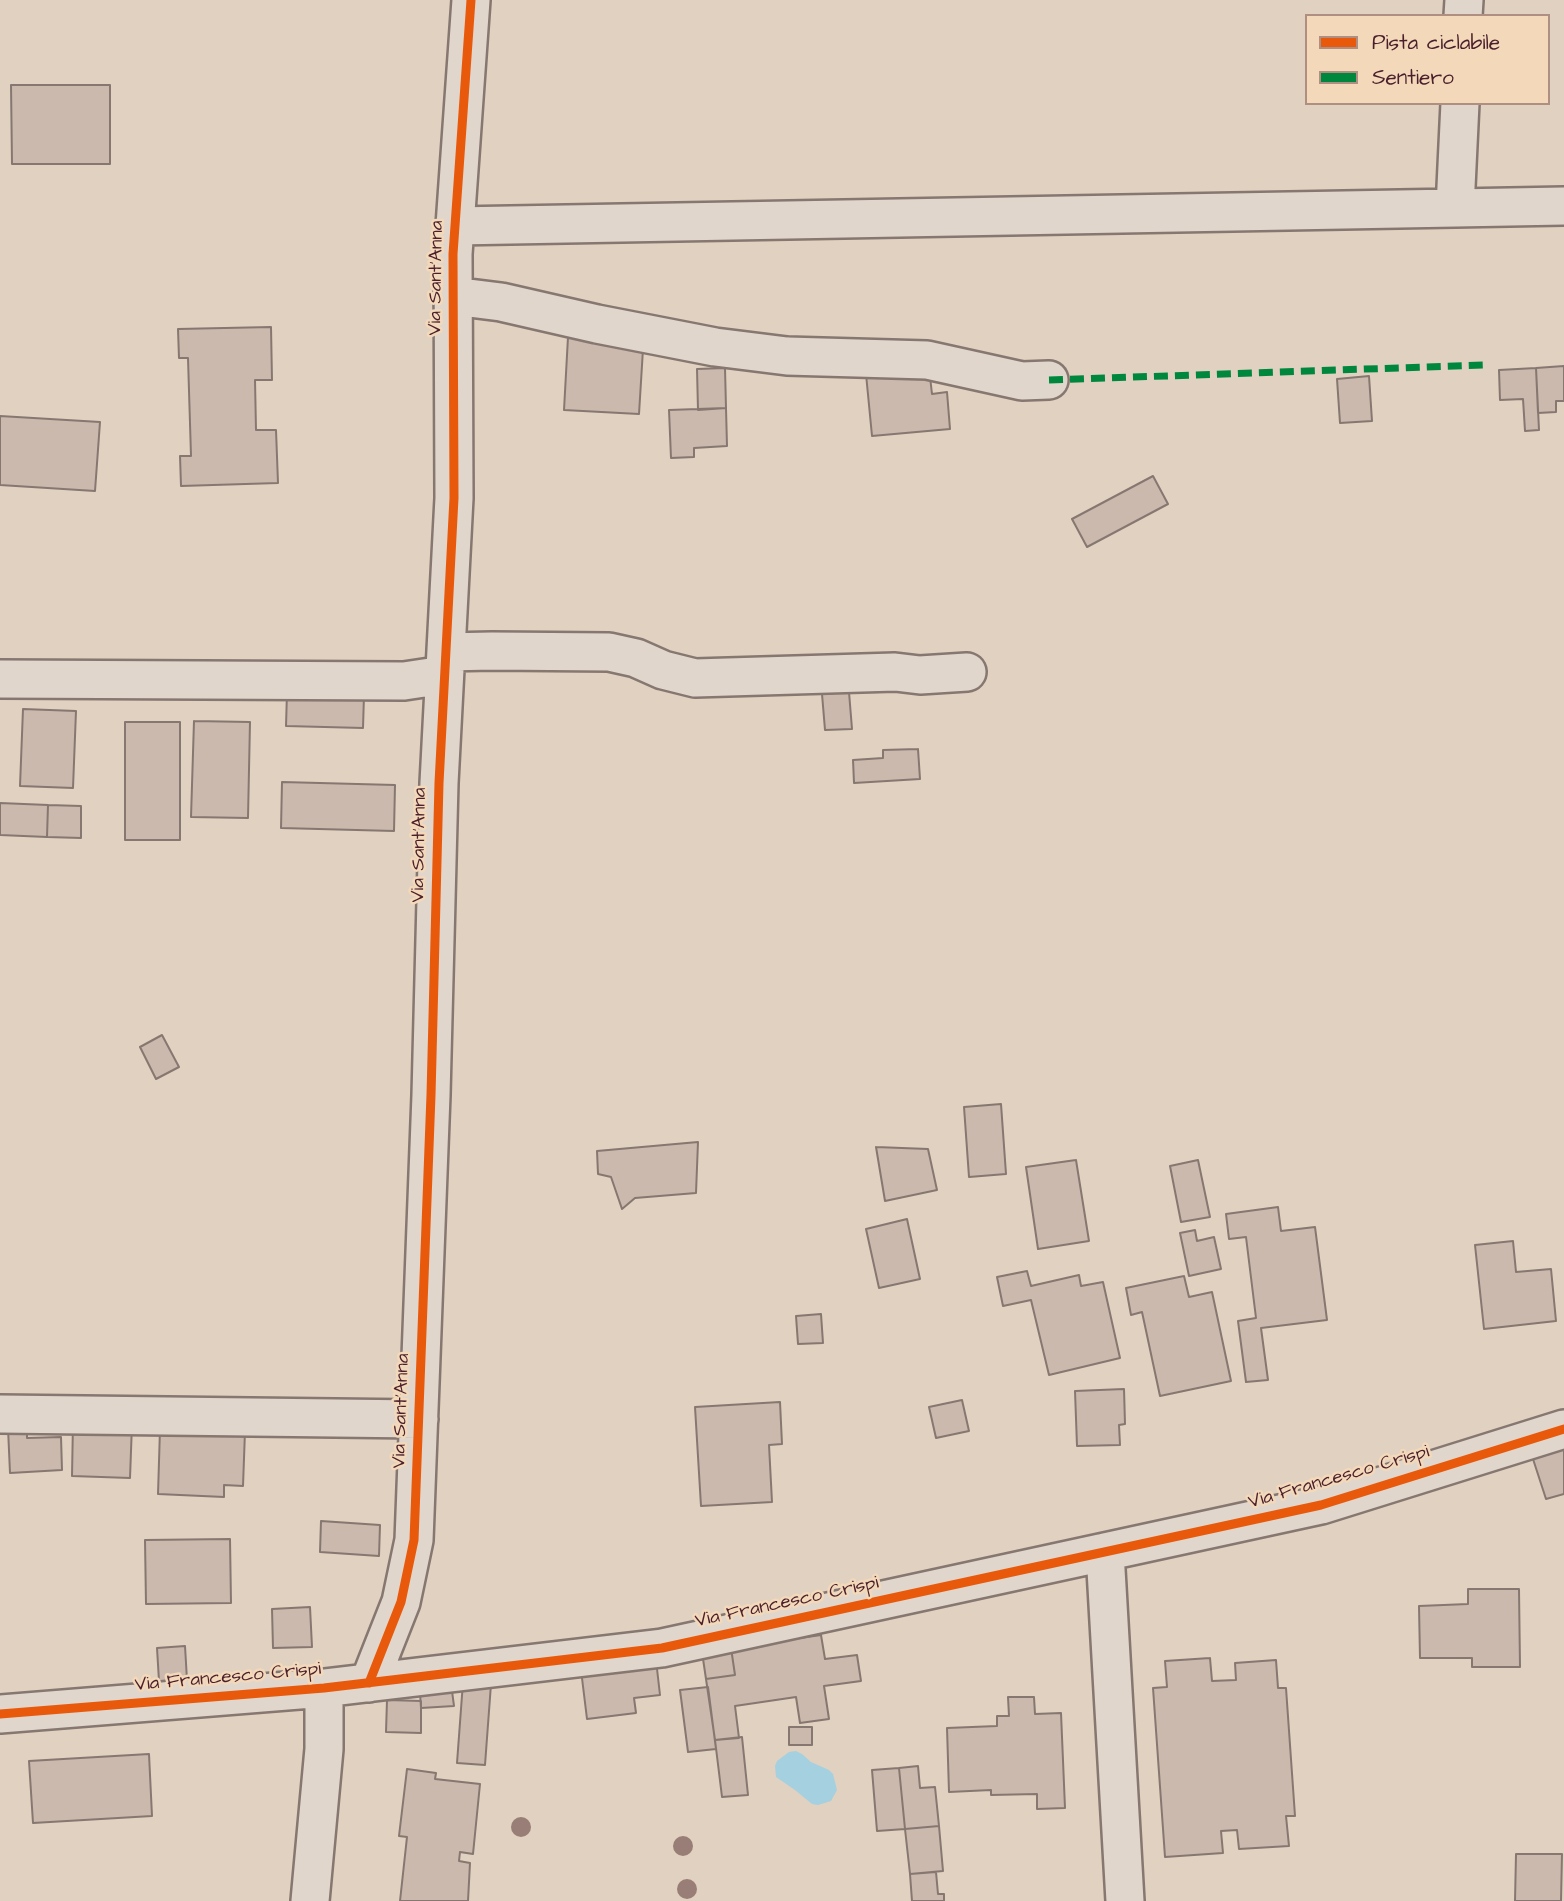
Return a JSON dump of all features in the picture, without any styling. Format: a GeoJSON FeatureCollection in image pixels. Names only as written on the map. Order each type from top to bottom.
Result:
{"type":"FeatureCollection","features":[{"type":"Feature","properties":{"kind":"street","name":"Via Sant'Anna"},"geometry":{"type":"LineString","coordinates":[[369,1683],[401,1602],[414,1540],[431,1096],[439,783],[454,498],[455,226],[471,0]]}},
{"type":"Feature","properties":{"kind":"street"},"geometry":{"type":"LineString","coordinates":[[1455,208],[1460,105]]}},
{"type":"Feature","properties":{"kind":"street"},"geometry":{"type":"LineString","coordinates":[[455,226],[1564,206]]}},
{"type":"Feature","properties":{"kind":"street"},"geometry":{"type":"LineString","coordinates":[[453,296],[501,302],[715,347],[787,356],[927,360],[1021,381],[1049,380]]}},
{"type":"Feature","properties":{"kind":"street"},"geometry":{"type":"LineString","coordinates":[[0,679],[404,681],[445,664],[492,651],[609,652],[695,678],[967,672]]}},
{"type":"Feature","properties":{"kind":"street"},"geometry":{"type":"LineString","coordinates":[[0,1414],[419,1419]]}},
{"type":"Feature","properties":{"kind":"street","name":"Via Francesco Crispi"},"geometry":{"type":"LineString","coordinates":[[0,1714],[324,1688],[662,1648],[1321,1505],[1564,1429]]}},
{"type":"Feature","properties":{"kind":"street"},"geometry":{"type":"LineString","coordinates":[[1104,1552],[1125,1901]]}},
{"type":"Feature","properties":{"kind":"street"},"geometry":{"type":"LineString","coordinates":[[310,1901],[324,1749],[324,1688]]}},
{"type":"Feature","properties":{"kind":"water"},"geometry":{"type":"Polygon","coordinates":[[[796,1751],[833,1774],[837,1790],[831,1801],[812,1804],[776,1777],[777,1761],[789,1752],[796,1751]]]}},
{"type":"Feature","properties":{"kind":"building"},"geometry":{"type":"Polygon","coordinates":[[[11,85],[110,85],[110,164],[12,164],[11,85]]]}},
{"type":"Feature","properties":{"kind":"building"},"geometry":{"type":"Polygon","coordinates":[[[271,327],[272,380],[255,380],[256,430],[276,430],[278,483],[181,486],[180,456],[191,456],[188,358],[179,358],[178,329],[271,327]]]}},
{"type":"Feature","properties":{"kind":"building"},"geometry":{"type":"Polygon","coordinates":[[[568,337],[625,340],[643,349],[639,414],[564,410],[568,337]]]}},
{"type":"Feature","properties":{"kind":"building"},"geometry":{"type":"Polygon","coordinates":[[[1564,366],[1564,401],[1556,401],[1556,412],[1538,413],[1536,368],[1564,366]]]}},
{"type":"Feature","properties":{"kind":"building"},"geometry":{"type":"Polygon","coordinates":[[[725,368],[726,408],[698,410],[697,369],[725,368]]]}},
{"type":"Feature","properties":{"kind":"building"},"geometry":{"type":"Polygon","coordinates":[[[929,368],[932,394],[947,392],[950,429],[872,436],[866,374],[929,368]]]}},
{"type":"Feature","properties":{"kind":"building"},"geometry":{"type":"Polygon","coordinates":[[[1536,368],[1539,430],[1525,431],[1523,399],[1500,400],[1499,370],[1536,368]]]}},
{"type":"Feature","properties":{"kind":"building"},"geometry":{"type":"Polygon","coordinates":[[[1369,376],[1372,421],[1340,423],[1337,379],[1369,376]]]}},
{"type":"Feature","properties":{"kind":"building"},"geometry":{"type":"Polygon","coordinates":[[[726,408],[727,446],[694,448],[694,457],[671,458],[669,410],[726,408]]]}},
{"type":"Feature","properties":{"kind":"building"},"geometry":{"type":"Polygon","coordinates":[[[0,416],[100,422],[95,491],[0,485],[0,416]]]}},
{"type":"Feature","properties":{"kind":"building"},"geometry":{"type":"Polygon","coordinates":[[[1153,476],[1168,504],[1087,547],[1072,519],[1153,476]]]}},
{"type":"Feature","properties":{"kind":"building"},"geometry":{"type":"Polygon","coordinates":[[[287,692],[364,695],[363,728],[286,726],[287,692]]]}},
{"type":"Feature","properties":{"kind":"building"},"geometry":{"type":"Polygon","coordinates":[[[849,692],[852,729],[825,730],[822,694],[849,692]]]}},
{"type":"Feature","properties":{"kind":"building"},"geometry":{"type":"Polygon","coordinates":[[[23,709],[76,711],[73,788],[20,786],[23,709]]]}},
{"type":"Feature","properties":{"kind":"building"},"geometry":{"type":"Polygon","coordinates":[[[194,721],[250,722],[248,818],[191,817],[194,721]]]}},
{"type":"Feature","properties":{"kind":"building"},"geometry":{"type":"Polygon","coordinates":[[[125,722],[180,722],[180,840],[125,840],[125,722]]]}},
{"type":"Feature","properties":{"kind":"building"},"geometry":{"type":"Polygon","coordinates":[[[918,749],[920,779],[854,783],[853,760],[883,758],[883,750],[918,749]]]}},
{"type":"Feature","properties":{"kind":"building"},"geometry":{"type":"Polygon","coordinates":[[[282,782],[395,785],[394,831],[281,828],[282,782]]]}},
{"type":"Feature","properties":{"kind":"building"},"geometry":{"type":"Polygon","coordinates":[[[0,803],[48,805],[47,837],[0,835],[0,803]]]}},
{"type":"Feature","properties":{"kind":"building"},"geometry":{"type":"Polygon","coordinates":[[[48,805],[81,806],[81,838],[47,837],[48,805]]]}},
{"type":"Feature","properties":{"kind":"building"},"geometry":{"type":"Polygon","coordinates":[[[162,1035],[179,1067],[156,1079],[140,1047],[162,1035]]]}},
{"type":"Feature","properties":{"kind":"building"},"geometry":{"type":"Polygon","coordinates":[[[1001,1104],[1006,1174],[969,1177],[964,1107],[1001,1104]]]}},
{"type":"Feature","properties":{"kind":"building"},"geometry":{"type":"Polygon","coordinates":[[[698,1142],[696,1193],[635,1198],[622,1209],[611,1177],[598,1174],[597,1151],[698,1142]]]}},
{"type":"Feature","properties":{"kind":"building"},"geometry":{"type":"Polygon","coordinates":[[[876,1147],[928,1149],[937,1190],[885,1201],[876,1147]]]}},
{"type":"Feature","properties":{"kind":"building"},"geometry":{"type":"Polygon","coordinates":[[[1076,1160],[1089,1241],[1038,1249],[1026,1167],[1076,1160]]]}},
{"type":"Feature","properties":{"kind":"building"},"geometry":{"type":"Polygon","coordinates":[[[1198,1160],[1210,1217],[1181,1222],[1170,1166],[1198,1160]]]}},
{"type":"Feature","properties":{"kind":"building"},"geometry":{"type":"Polygon","coordinates":[[[1278,1207],[1281,1231],[1315,1227],[1327,1320],[1261,1328],[1268,1380],[1246,1382],[1238,1321],[1256,1318],[1246,1237],[1229,1239],[1226,1214],[1278,1207]]]}},
{"type":"Feature","properties":{"kind":"building"},"geometry":{"type":"Polygon","coordinates":[[[907,1219],[920,1279],[879,1288],[866,1229],[907,1219]]]}},
{"type":"Feature","properties":{"kind":"building"},"geometry":{"type":"Polygon","coordinates":[[[1195,1230],[1197,1241],[1214,1237],[1221,1269],[1189,1276],[1180,1233],[1195,1230]]]}},
{"type":"Feature","properties":{"kind":"building"},"geometry":{"type":"Polygon","coordinates":[[[1513,1241],[1516,1272],[1551,1269],[1556,1321],[1484,1329],[1475,1245],[1513,1241]]]}},
{"type":"Feature","properties":{"kind":"building"},"geometry":{"type":"Polygon","coordinates":[[[1027,1271],[1031,1286],[1079,1275],[1081,1286],[1103,1282],[1120,1358],[1049,1375],[1031,1300],[1003,1306],[997,1277],[1027,1271]]]}},
{"type":"Feature","properties":{"kind":"building"},"geometry":{"type":"Polygon","coordinates":[[[1184,1276],[1189,1297],[1212,1292],[1231,1381],[1160,1396],[1142,1312],[1131,1315],[1126,1288],[1184,1276]]]}},
{"type":"Feature","properties":{"kind":"building"},"geometry":{"type":"Polygon","coordinates":[[[821,1314],[823,1343],[798,1344],[796,1316],[821,1314]]]}},
{"type":"Feature","properties":{"kind":"building"},"geometry":{"type":"Polygon","coordinates":[[[1124,1389],[1125,1424],[1119,1425],[1120,1445],[1077,1446],[1075,1391],[1124,1389]]]}},
{"type":"Feature","properties":{"kind":"building"},"geometry":{"type":"Polygon","coordinates":[[[962,1400],[969,1431],[936,1438],[929,1407],[962,1400]]]}},
{"type":"Feature","properties":{"kind":"building"},"geometry":{"type":"Polygon","coordinates":[[[780,1402],[782,1444],[769,1445],[772,1502],[701,1506],[695,1407],[780,1402]]]}},
{"type":"Feature","properties":{"kind":"building"},"geometry":{"type":"Polygon","coordinates":[[[73,1422],[132,1424],[130,1478],[72,1476],[73,1422]]]}},
{"type":"Feature","properties":{"kind":"building"},"geometry":{"type":"Polygon","coordinates":[[[27,1426],[27,1438],[61,1437],[62,1470],[10,1473],[8,1428],[27,1426]]]}},
{"type":"Feature","properties":{"kind":"building"},"geometry":{"type":"Polygon","coordinates":[[[160,1429],[245,1431],[243,1486],[224,1485],[224,1497],[158,1494],[160,1429]]]}},
{"type":"Feature","properties":{"kind":"building"},"geometry":{"type":"Polygon","coordinates":[[[1564,1449],[1564,1494],[1546,1499],[1533,1459],[1564,1449]]]}},
{"type":"Feature","properties":{"kind":"building"},"geometry":{"type":"Polygon","coordinates":[[[321,1521],[380,1525],[379,1556],[320,1552],[321,1521]]]}},
{"type":"Feature","properties":{"kind":"building"},"geometry":{"type":"Polygon","coordinates":[[[230,1539],[231,1603],[146,1604],[145,1540],[230,1539]]]}},
{"type":"Feature","properties":{"kind":"building"},"geometry":{"type":"Polygon","coordinates":[[[1468,1589],[1519,1589],[1520,1667],[1472,1667],[1472,1658],[1420,1658],[1419,1606],[1468,1604],[1468,1589]]]}},
{"type":"Feature","properties":{"kind":"building"},"geometry":{"type":"Polygon","coordinates":[[[310,1607],[312,1647],[273,1648],[272,1609],[310,1607]]]}},
{"type":"Feature","properties":{"kind":"building"},"geometry":{"type":"Polygon","coordinates":[[[821,1635],[825,1659],[857,1655],[861,1681],[824,1686],[829,1719],[800,1723],[796,1697],[735,1706],[739,1738],[715,1740],[706,1679],[735,1675],[731,1648],[821,1635]]]}},
{"type":"Feature","properties":{"kind":"building"},"geometry":{"type":"Polygon","coordinates":[[[185,1646],[187,1680],[159,1681],[157,1648],[185,1646]]]}},
{"type":"Feature","properties":{"kind":"building"},"geometry":{"type":"Polygon","coordinates":[[[731,1648],[735,1675],[706,1679],[702,1652],[731,1648]]]}},
{"type":"Feature","properties":{"kind":"building"},"geometry":{"type":"Polygon","coordinates":[[[1210,1658],[1212,1681],[1236,1680],[1235,1663],[1276,1660],[1278,1688],[1286,1688],[1295,1816],[1286,1816],[1289,1846],[1239,1849],[1237,1830],[1221,1831],[1223,1853],[1165,1857],[1153,1688],[1167,1687],[1165,1661],[1210,1658]]]}},
{"type":"Feature","properties":{"kind":"building"},"geometry":{"type":"Polygon","coordinates":[[[656,1660],[660,1695],[634,1698],[636,1713],[587,1719],[581,1670],[656,1660]]]}},
{"type":"Feature","properties":{"kind":"building"},"geometry":{"type":"Polygon","coordinates":[[[463,1682],[491,1684],[485,1765],[457,1763],[463,1682]]]}},
{"type":"Feature","properties":{"kind":"building"},"geometry":{"type":"Polygon","coordinates":[[[708,1687],[716,1749],[688,1752],[680,1690],[708,1687]]]}},
{"type":"Feature","properties":{"kind":"building"},"geometry":{"type":"Polygon","coordinates":[[[452,1691],[454,1706],[421,1708],[420,1693],[452,1691]]]}},
{"type":"Feature","properties":{"kind":"building"},"geometry":{"type":"Polygon","coordinates":[[[1008,1697],[1034,1697],[1035,1714],[1061,1713],[1065,1808],[1037,1809],[1037,1794],[991,1795],[991,1790],[949,1792],[947,1728],[997,1726],[997,1716],[1009,1716],[1008,1697]]]}},
{"type":"Feature","properties":{"kind":"building"},"geometry":{"type":"Polygon","coordinates":[[[387,1700],[421,1701],[421,1733],[386,1732],[387,1700]]]}},
{"type":"Feature","properties":{"kind":"building"},"geometry":{"type":"Polygon","coordinates":[[[789,1727],[812,1727],[812,1745],[789,1745],[789,1727]]]}},
{"type":"Feature","properties":{"kind":"building"},"geometry":{"type":"Polygon","coordinates":[[[742,1737],[748,1795],[722,1797],[715,1740],[742,1737]]]}},
{"type":"Feature","properties":{"kind":"building"},"geometry":{"type":"Polygon","coordinates":[[[149,1754],[152,1816],[33,1823],[29,1761],[149,1754]]]}},
{"type":"Feature","properties":{"kind":"building"},"geometry":{"type":"Polygon","coordinates":[[[918,1766],[920,1788],[935,1787],[939,1826],[905,1829],[899,1768],[918,1766]]]}},
{"type":"Feature","properties":{"kind":"building"},"geometry":{"type":"Polygon","coordinates":[[[899,1768],[905,1829],[877,1831],[872,1770],[899,1768]]]}},
{"type":"Feature","properties":{"kind":"building"},"geometry":{"type":"Polygon","coordinates":[[[407,1769],[436,1773],[435,1779],[480,1784],[473,1854],[460,1852],[459,1861],[470,1863],[468,1901],[400,1901],[407,1837],[399,1836],[407,1769]]]}},
{"type":"Feature","properties":{"kind":"building"},"geometry":{"type":"Polygon","coordinates":[[[939,1826],[943,1871],[910,1874],[905,1829],[939,1826]]]}},
{"type":"Feature","properties":{"kind":"building"},"geometry":{"type":"Polygon","coordinates":[[[1516,1854],[1562,1854],[1561,1901],[1515,1901],[1516,1854]]]}},
{"type":"Feature","properties":{"kind":"building"},"geometry":{"type":"Polygon","coordinates":[[[936,1872],[938,1894],[944,1894],[944,1901],[912,1901],[910,1874],[936,1872]]]}},
{"type":"Feature","properties":{"kind":"marked path"},"geometry":{"type":"LineString","coordinates":[[1049,380],[1483,365]]}},
{"type":"Feature","properties":{"kind":"cycle path"},"geometry":{"type":"LineString","coordinates":[[369,1683],[401,1602],[414,1540],[431,1095],[439,783],[454,498],[453,254],[471,0]]}},
{"type":"Feature","properties":{"kind":"cycle path"},"geometry":{"type":"LineString","coordinates":[[0,1714],[324,1688],[662,1648],[1321,1505],[1564,1429]]}}]}
